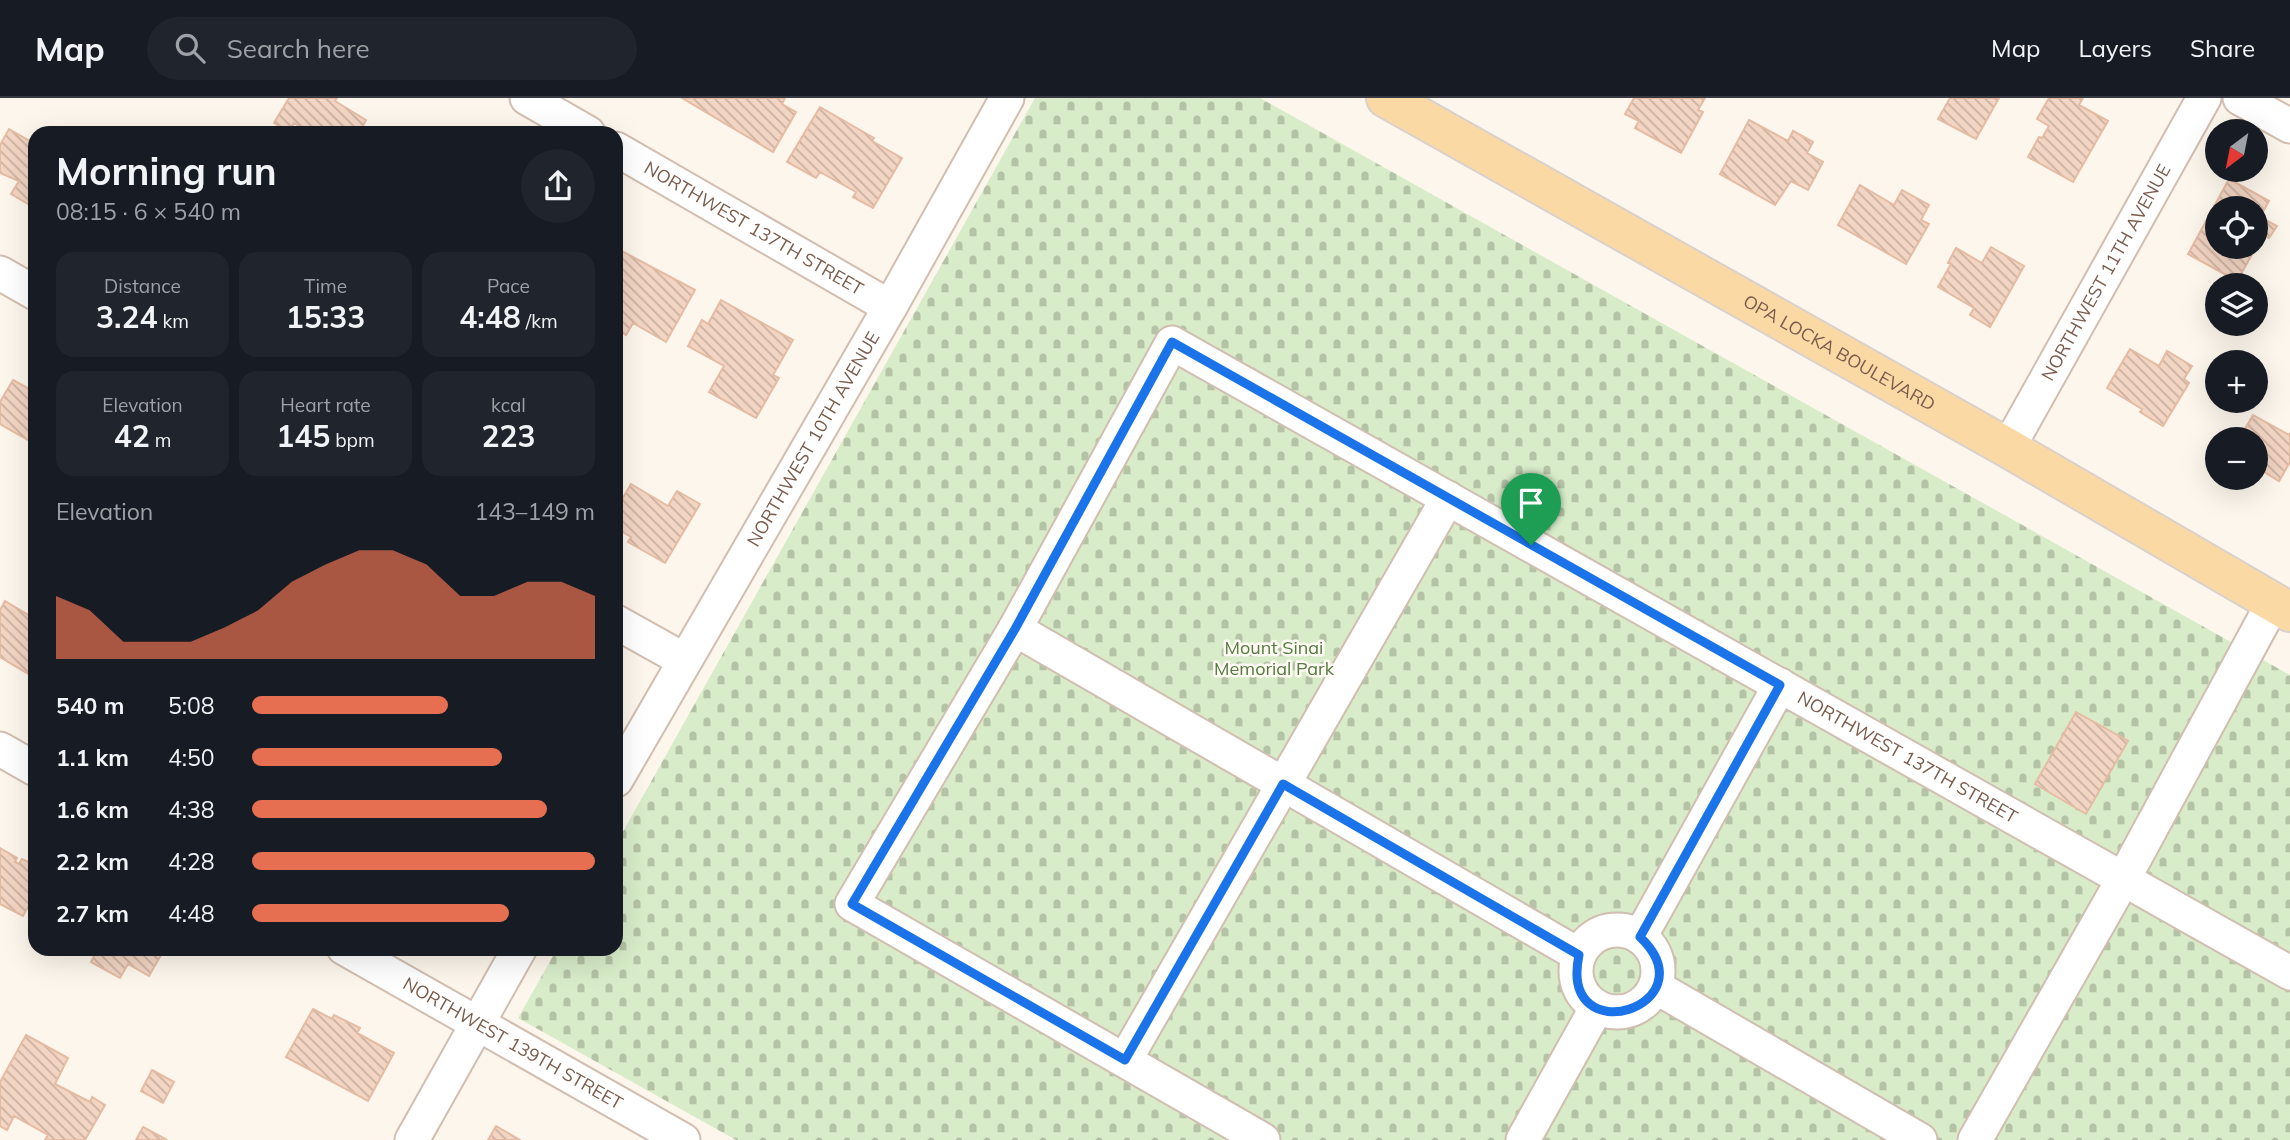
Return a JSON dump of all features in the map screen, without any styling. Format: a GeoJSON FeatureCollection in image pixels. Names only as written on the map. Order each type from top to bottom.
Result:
{"type":"FeatureCollection","features":[{"type":"Feature","properties":{"kind":"main road","name":"OPA LOCKA BOULEVARD"},"geometry":{"type":"LineString","coordinates":[[1386,98],[2008,448],[2282,608]]}},
{"type":"Feature","properties":{"kind":"street"},"geometry":{"type":"LineString","coordinates":[[527,98],[576,126]]}},
{"type":"Feature","properties":{"kind":"street","name":"NORTHWEST 10TH AVENUE"},"geometry":{"type":"LineString","coordinates":[[623,768],[890,307],[1007,98]]}},
{"type":"Feature","properties":{"kind":"street","name":"NORTHWEST 11TH AVENUE"},"geometry":{"type":"LineString","coordinates":[[2008,448],[2204,98]]}},
{"type":"Feature","properties":{"kind":"street"},"geometry":{"type":"LineString","coordinates":[[2240,98],[2290,126]]}},
{"type":"Feature","properties":{"kind":"street","name":"NORTHWEST 137TH STREET"},"geometry":{"type":"LineString","coordinates":[[623,153],[890,307]]}},
{"type":"Feature","properties":{"kind":"street"},"geometry":{"type":"LineString","coordinates":[[0,273],[28,289]]}},
{"type":"Feature","properties":{"kind":"street","name":"NORTHWEST 137TH STREET"},"geometry":{"type":"LineString","coordinates":[[1125,1060],[852,904],[1015,629],[1172,342],[2290,973]]}},
{"type":"Feature","properties":{"kind":"street"},"geometry":{"type":"LineString","coordinates":[[1263,1140],[1125,1060],[1448,498]]}},
{"type":"Feature","properties":{"kind":"street"},"geometry":{"type":"LineString","coordinates":[[1975,1140],[2282,608]]}},
{"type":"Feature","properties":{"kind":"street"},"geometry":{"type":"LineString","coordinates":[[623,626],[684,660]]}},
{"type":"Feature","properties":{"kind":"street"},"geometry":{"type":"LineString","coordinates":[[1015,629],[1579,955]]}},
{"type":"Feature","properties":{"kind":"street"},"geometry":{"type":"LineString","coordinates":[[1640,937],[1780,685]]}},
{"type":"Feature","properties":{"kind":"street"},"geometry":{"type":"LineString","coordinates":[[0,749],[28,765]]}},
{"type":"Feature","properties":{"kind":"street"},"geometry":{"type":"LineString","coordinates":[[1614,930],[1628,931],[1640,937],[1651,947],[1657,960],[1659,973],[1656,987],[1648,999],[1625,1012],[1610,1012],[1597,1007],[1585,998],[1578,985],[1576,970],[1579,955],[1588,942],[1600,934],[1614,930]]}},
{"type":"Feature","properties":{"kind":"street","name":"NORTHWEST 139TH STREET"},"geometry":{"type":"LineString","coordinates":[[358,956],[683,1140]]}},
{"type":"Feature","properties":{"kind":"street"},"geometry":{"type":"LineString","coordinates":[[412,1140],[515,956]]}},
{"type":"Feature","properties":{"kind":"street"},"geometry":{"type":"LineString","coordinates":[[1656,987],[1920,1140]]}},
{"type":"Feature","properties":{"kind":"street"},"geometry":{"type":"LineString","coordinates":[[1523,1140],[1597,1007]]}},
{"type":"Feature","properties":{"kind":"green space","name":"Mount Sinai Memorial Park"},"geometry":{"type":"Polygon","coordinates":[[[1035,98],[1260,98],[2290,675],[2290,1140],[736,1140],[518,1018],[553,956],[623,956],[623,832],[1035,98]]]}},
{"type":"Feature","properties":{"kind":"building"},"geometry":{"type":"Polygon","coordinates":[[[289,98],[337,98],[335,101],[366,120],[363,126],[299,126],[294,123],[292,126],[279,126],[274,123],[289,98]]]}},
{"type":"Feature","properties":{"kind":"building"},"geometry":{"type":"Polygon","coordinates":[[[682,98],[785,98],[782,104],[796,112],[773,152],[682,98]]]}},
{"type":"Feature","properties":{"kind":"building"},"geometry":{"type":"Polygon","coordinates":[[[1634,98],[1705,98],[1698,110],[1703,112],[1681,153],[1635,128],[1639,121],[1625,114],[1634,98]]]}},
{"type":"Feature","properties":{"kind":"building"},"geometry":{"type":"Polygon","coordinates":[[[1950,98],[1999,98],[1976,139],[1938,119],[1950,98]]]}},
{"type":"Feature","properties":{"kind":"building"},"geometry":{"type":"Polygon","coordinates":[[[2049,98],[2083,98],[2079,105],[2108,121],[2073,182],[2028,157],[2039,137],[2042,138],[2049,126],[2037,119],[2049,98]]]}},
{"type":"Feature","properties":{"kind":"building"},"geometry":{"type":"Polygon","coordinates":[[[820,107],[874,138],[872,141],[902,158],[873,208],[853,197],[856,192],[820,172],[816,178],[787,162],[820,107]]]}},
{"type":"Feature","properties":{"kind":"building"},"geometry":{"type":"Polygon","coordinates":[[[1749,120],[1788,141],[1793,131],[1813,142],[1807,153],[1823,162],[1808,190],[1791,181],[1775,205],[1720,174],[1749,120]]]}},
{"type":"Feature","properties":{"kind":"building"},"geometry":{"type":"Polygon","coordinates":[[[9,129],[28,140],[28,204],[11,194],[19,181],[0,173],[0,145],[9,129]]]}},
{"type":"Feature","properties":{"kind":"building"},"geometry":{"type":"Polygon","coordinates":[[[2227,182],[2234,182],[2260,196],[2220,196],[2227,182]]]}},
{"type":"Feature","properties":{"kind":"building"},"geometry":{"type":"Polygon","coordinates":[[[1860,185],[1894,205],[1902,190],[1929,205],[1921,220],[1929,224],[1906,264],[1838,225],[1860,185]]]}},
{"type":"Feature","properties":{"kind":"building"},"geometry":{"type":"Polygon","coordinates":[[[2268,221],[2277,226],[2268,238],[2268,221]]]}},
{"type":"Feature","properties":{"kind":"building"},"geometry":{"type":"Polygon","coordinates":[[[2205,223],[2205,259],[2249,259],[2242,273],[2222,273],[2188,254],[2205,223]]]}},
{"type":"Feature","properties":{"kind":"building"},"geometry":{"type":"Polygon","coordinates":[[[1991,247],[2024,266],[1990,327],[1970,315],[1974,308],[1938,287],[1951,264],[1948,263],[1956,248],[1982,263],[1991,247]]]}},
{"type":"Feature","properties":{"kind":"building"},"geometry":{"type":"Polygon","coordinates":[[[623,252],[695,290],[666,342],[633,323],[626,335],[623,333],[623,252]]]}},
{"type":"Feature","properties":{"kind":"building"},"geometry":{"type":"Polygon","coordinates":[[[721,300],[793,340],[773,375],[779,378],[756,418],[709,392],[724,366],[688,346],[702,320],[708,324],[721,300]]]}},
{"type":"Feature","properties":{"kind":"building"},"geometry":{"type":"Polygon","coordinates":[[[2130,349],[2159,366],[2167,351],[2192,366],[2184,379],[2189,383],[2163,426],[2140,412],[2142,409],[2107,388],[2130,349]]]}},
{"type":"Feature","properties":{"kind":"building"},"geometry":{"type":"Polygon","coordinates":[[[13,380],[28,388],[28,440],[0,424],[0,402],[13,380]]]}},
{"type":"Feature","properties":{"kind":"building"},"geometry":{"type":"Polygon","coordinates":[[[2253,415],[2289,435],[2290,433],[2290,462],[2279,481],[2268,474],[2268,427],[2246,427],[2253,415]]]}},
{"type":"Feature","properties":{"kind":"building"},"geometry":{"type":"Polygon","coordinates":[[[631,484],[668,506],[677,491],[700,504],[665,563],[628,542],[631,537],[623,532],[623,498],[631,484]]]}},
{"type":"Feature","properties":{"kind":"building"},"geometry":{"type":"Polygon","coordinates":[[[5,601],[28,615],[28,674],[0,657],[0,610],[5,601]]]}},
{"type":"Feature","properties":{"kind":"building"},"geometry":{"type":"Polygon","coordinates":[[[2076,712],[2128,741],[2086,814],[2035,784],[2076,712]]]}},
{"type":"Feature","properties":{"kind":"building"},"geometry":{"type":"Polygon","coordinates":[[[0,848],[17,858],[15,862],[19,864],[22,859],[28,862],[28,907],[23,916],[0,904],[0,848]]]}},
{"type":"Feature","properties":{"kind":"building"},"geometry":{"type":"Polygon","coordinates":[[[94,956],[160,956],[149,976],[128,964],[120,978],[91,962],[94,956]]]}},
{"type":"Feature","properties":{"kind":"building"},"geometry":{"type":"Polygon","coordinates":[[[313,1009],[332,1019],[334,1015],[360,1028],[357,1033],[394,1053],[368,1101],[286,1057],[313,1009]]]}},
{"type":"Feature","properties":{"kind":"building"},"geometry":{"type":"Polygon","coordinates":[[[26,1035],[68,1058],[55,1084],[90,1102],[92,1097],[105,1105],[85,1140],[45,1140],[48,1135],[14,1116],[7,1130],[0,1126],[0,1082],[26,1035]]]}},
{"type":"Feature","properties":{"kind":"building"},"geometry":{"type":"Polygon","coordinates":[[[152,1070],[174,1082],[163,1103],[141,1091],[152,1070]]]}},
{"type":"Feature","properties":{"kind":"building"},"geometry":{"type":"Polygon","coordinates":[[[496,1126],[520,1140],[488,1140],[496,1126]]]}},
{"type":"Feature","properties":{"kind":"building"},"geometry":{"type":"Polygon","coordinates":[[[143,1127],[167,1140],[136,1140],[143,1127]]]}},
{"type":"Feature","properties":{"kind":"route"},"geometry":{"type":"LineString","coordinates":[[1172,342],[1531,545],[1780,685],[1640,937],[1651,947],[1659,973],[1656,987],[1638,1007],[1625,1012],[1610,1012],[1597,1007],[1585,998],[1578,985],[1576,970],[1579,955],[1283,784],[1125,1060],[852,904],[1015,629],[1172,342]]}}]}
